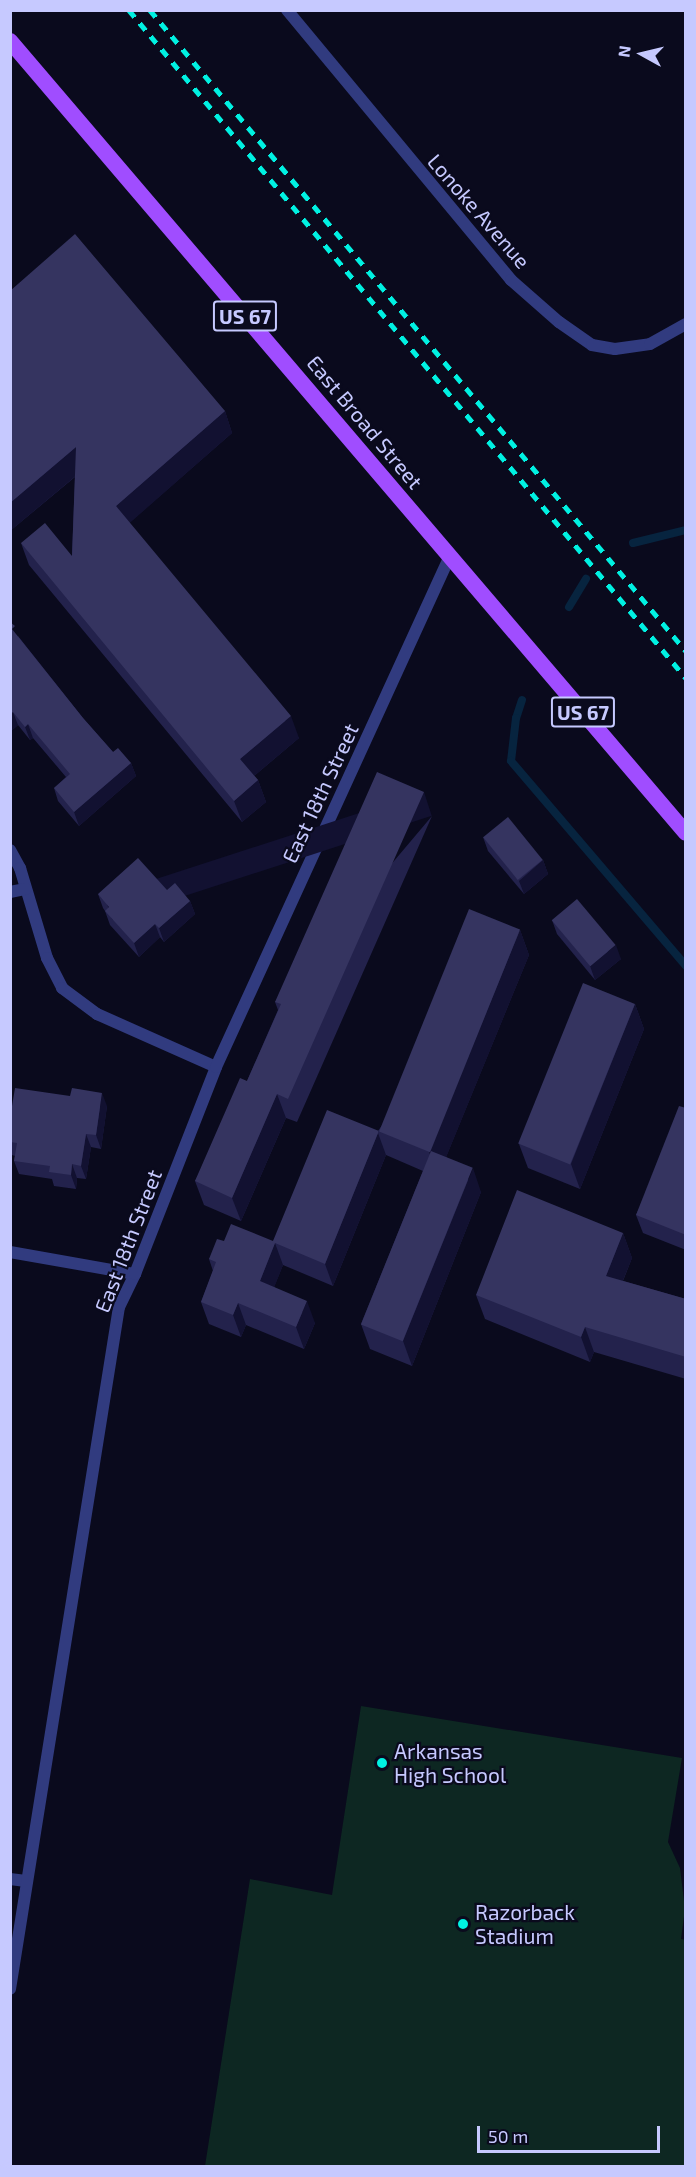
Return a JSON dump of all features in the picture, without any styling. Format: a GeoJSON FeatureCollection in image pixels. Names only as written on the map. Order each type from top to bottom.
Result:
{"type":"FeatureCollection","features":[{"type":"Feature","properties":{"kind":"main road","name":"East Broad Street"},"geometry":{"type":"LineString","coordinates":[[10,41],[686,833]]}},
{"type":"Feature","properties":{"kind":"street","name":"Lonoke Avenue"},"geometry":{"type":"LineString","coordinates":[[287,10],[511,280],[559,322],[592,345],[615,349],[650,344],[686,324]]}},
{"type":"Feature","properties":{"kind":"street","name":"East 18th Street"},"geometry":{"type":"LineString","coordinates":[[10,1989],[119,1307],[135,1274],[216,1067],[450,556]]}},
{"type":"Feature","properties":{"kind":"street"},"geometry":{"type":"LineString","coordinates":[[10,850],[26,889],[47,958],[62,988],[97,1014],[216,1067]]}},
{"type":"Feature","properties":{"kind":"street"},"geometry":{"type":"LineString","coordinates":[[10,892],[26,889]]}},
{"type":"Feature","properties":{"kind":"street"},"geometry":{"type":"LineString","coordinates":[[10,1252],[135,1274]]}},
{"type":"Feature","properties":{"kind":"street"},"geometry":{"type":"LineString","coordinates":[[10,1879],[27,1881]]}},
{"type":"Feature","properties":{"kind":"green space","name":"Razorback Stadium"},"geometry":{"type":"Polygon","coordinates":[[[361,1706],[682,1758],[668,1842],[680,1868],[685,1909],[681,1939],[686,1940],[685,2166],[205,2166],[250,1879],[332,1895],[361,1706]]]}},
{"type":"Feature","properties":{"kind":"building"},"geometry":{"type":"Polygon","coordinates":[[[75,234],[225,411],[116,506],[291,716],[240,759],[258,780],[234,801],[21,543],[45,523],[72,556],[76,447],[10,503],[10,291],[75,234]]]}},
{"type":"Feature","properties":{"kind":"building"},"geometry":{"type":"Polygon","coordinates":[[[10,622],[15,626],[12,629],[83,718],[113,752],[118,748],[131,763],[74,812],[54,788],[70,774],[28,724],[25,727],[13,712],[10,714],[10,622]]]}},
{"type":"Feature","properties":{"kind":"building"},"geometry":{"type":"Polygon","coordinates":[[[377,772],[424,792],[288,1099],[277,1094],[232,1198],[195,1181],[240,1078],[247,1081],[281,1004],[275,1002],[377,772]]]}},
{"type":"Feature","properties":{"kind":"building"},"geometry":{"type":"Polygon","coordinates":[[[508,817],[543,860],[518,880],[483,837],[508,817]]]}},
{"type":"Feature","properties":{"kind":"building"},"geometry":{"type":"Polygon","coordinates":[[[138,858],[167,890],[175,883],[190,901],[159,928],[155,924],[134,943],[105,911],[109,907],[98,894],[138,858]]]}},
{"type":"Feature","properties":{"kind":"building"},"geometry":{"type":"Polygon","coordinates":[[[577,899],[616,945],[590,966],[552,920],[577,899]]]}},
{"type":"Feature","properties":{"kind":"building"},"geometry":{"type":"Polygon","coordinates":[[[469,909],[520,930],[430,1152],[379,1132],[469,909]]]}},
{"type":"Feature","properties":{"kind":"building"},"geometry":{"type":"Polygon","coordinates":[[[583,983],[635,1004],[570,1164],[518,1143],[583,983]]]}},
{"type":"Feature","properties":{"kind":"building"},"geometry":{"type":"Polygon","coordinates":[[[15,1088],[70,1096],[72,1088],[102,1093],[96,1135],[86,1134],[81,1166],[72,1164],[71,1175],[49,1172],[50,1166],[14,1161],[17,1143],[10,1142],[10,1118],[15,1088]]]}},
{"type":"Feature","properties":{"kind":"building"},"geometry":{"type":"Polygon","coordinates":[[[679,1106],[686,1108],[686,1235],[636,1215],[679,1106]]]}},
{"type":"Feature","properties":{"kind":"building"},"geometry":{"type":"Polygon","coordinates":[[[327,1110],[379,1131],[325,1264],[275,1243],[260,1281],[307,1301],[296,1327],[238,1303],[233,1315],[201,1302],[216,1262],[209,1259],[217,1239],[224,1241],[231,1224],[273,1241],[327,1110]]]}},
{"type":"Feature","properties":{"kind":"building"},"geometry":{"type":"Polygon","coordinates":[[[431,1151],[473,1168],[403,1341],[361,1324],[431,1151]]]}},
{"type":"Feature","properties":{"kind":"building"},"geometry":{"type":"Polygon","coordinates":[[[517,1190],[623,1233],[606,1276],[686,1299],[686,1357],[585,1327],[581,1337],[476,1295],[517,1190]]]}},
{"type":"Feature","properties":{"kind":"waterway"},"geometry":{"type":"LineString","coordinates":[[633,543],[686,530]]}},
{"type":"Feature","properties":{"kind":"waterway"},"geometry":{"type":"LineString","coordinates":[[569,607],[586,579]]}},
{"type":"Feature","properties":{"kind":"waterway"},"geometry":{"type":"LineString","coordinates":[[522,700],[516,718],[511,761],[686,966]]}},
{"type":"Feature","properties":{"kind":"railway"},"geometry":{"type":"LineString","coordinates":[[129,10],[686,678]]}},
{"type":"Feature","properties":{"kind":"railway"},"geometry":{"type":"LineString","coordinates":[[150,10],[686,651]]}},
{"type":"Feature","properties":{"kind":"place","name":"Arkansas High School"},"geometry":{"type":"Point","coordinates":[382,1763]}},
{"type":"Feature","properties":{"kind":"place","name":"Razorback Stadium"},"geometry":{"type":"Point","coordinates":[463,1924]}}]}
